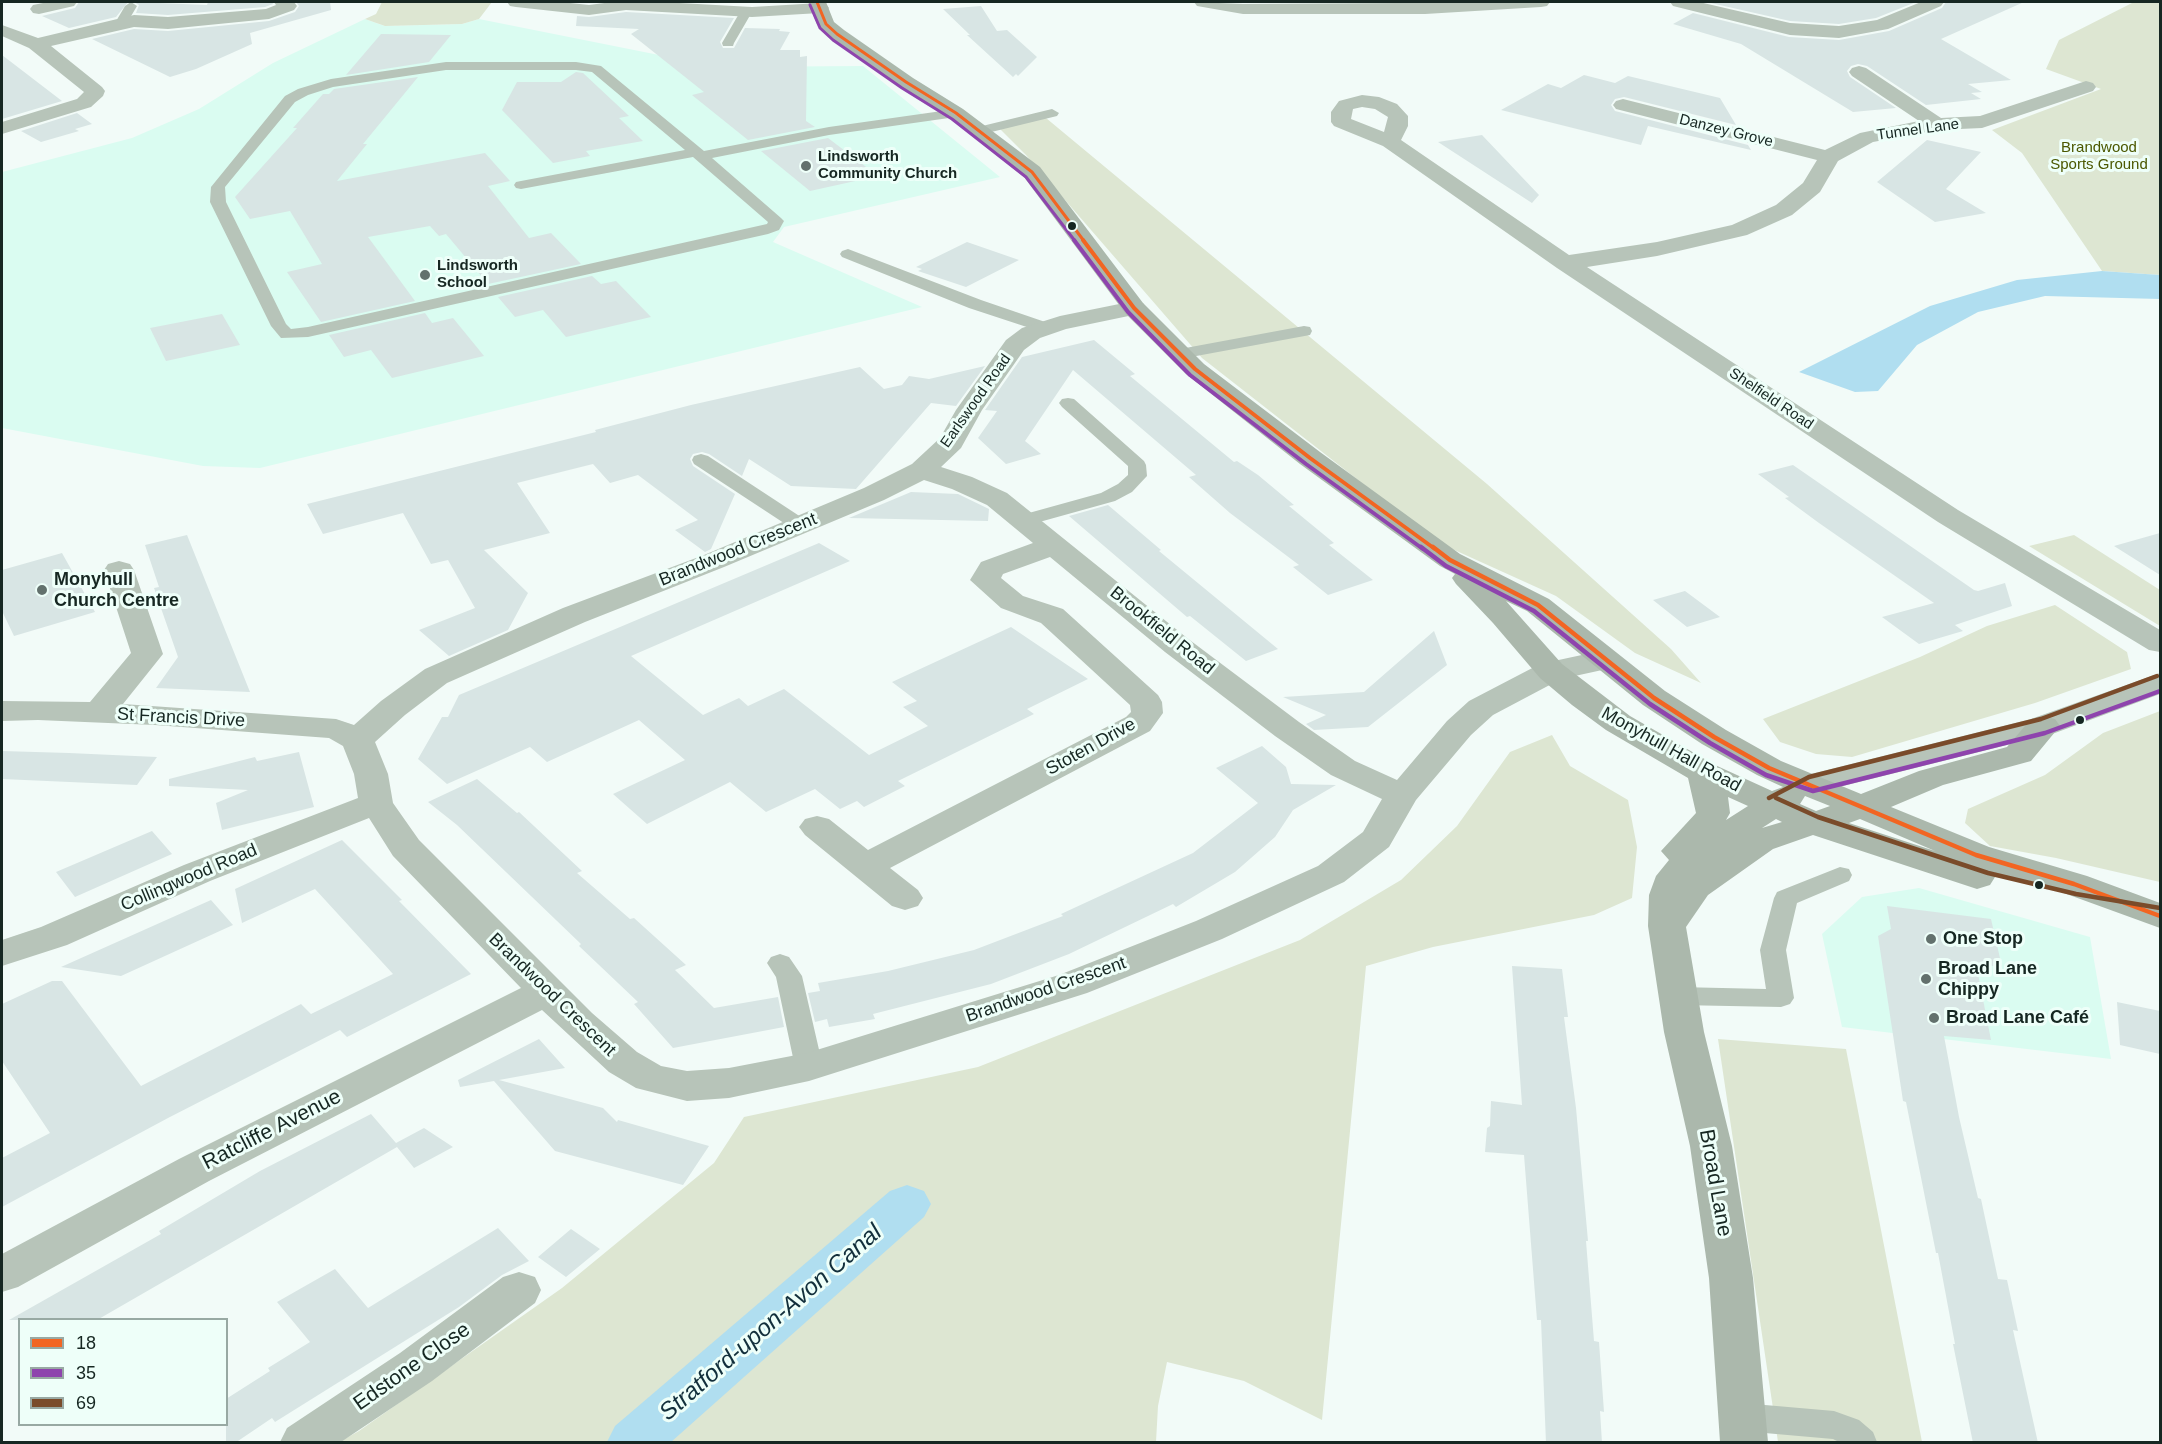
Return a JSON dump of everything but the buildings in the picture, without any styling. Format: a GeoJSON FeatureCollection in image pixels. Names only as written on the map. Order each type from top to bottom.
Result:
{"type":"FeatureCollection","features":[{"type":"Feature","properties":{"kind":"street"},"geometry":{"type":"LineString","coordinates":[[39,9],[68,2]]}},
{"type":"Feature","properties":{"kind":"street"},"geometry":{"type":"LineString","coordinates":[[36,44],[121,23],[157,20],[168,23],[186,34],[197,33],[210,29],[254,3],[266,2]]}},
{"type":"Feature","properties":{"kind":"street"},"geometry":{"type":"LineString","coordinates":[[229,16],[270,14],[288,6],[283,2]]}},
{"type":"Feature","properties":{"kind":"street"},"geometry":{"type":"LineString","coordinates":[[516,2],[589,10],[628,3],[746,12],[819,5]]}},
{"type":"Feature","properties":{"kind":"street"},"geometry":{"type":"LineString","coordinates":[[1203,2],[1243,9],[1425,9],[1541,2]]}},
{"type":"Feature","properties":{"kind":"street"},"geometry":{"type":"LineString","coordinates":[[1680,2],[1790,29],[1839,32],[1881,26],[1935,2]]}},
{"type":"Feature","properties":{"kind":"street","name":"Monyhull Hall Road"},"geometry":{"type":"LineString","coordinates":[[819,5],[826,24],[837,34],[906,82],[956,113],[1032,172],[1134,308],[1195,369],[1310,458],[1450,560],[1538,605],[1654,698],[1714,737],[1769,768],[1811,784],[1840,814]]}},
{"type":"Feature","properties":{"kind":"street"},"geometry":{"type":"LineString","coordinates":[[2,30],[36,44],[95,91],[93,96],[72,107],[2,128]]}},
{"type":"Feature","properties":{"kind":"street"},"geometry":{"type":"LineString","coordinates":[[1859,72],[1937,124]]}},
{"type":"Feature","properties":{"kind":"street","name":"Tunnel Lane"},"geometry":{"type":"LineString","coordinates":[[1829,157],[1867,138],[1937,124],[1982,122],[2086,87]]}},
{"type":"Feature","properties":{"kind":"street","name":"Danzey Grove"},"geometry":{"type":"LineString","coordinates":[[1623,105],[1829,157]]}},
{"type":"Feature","properties":{"kind":"street","name":"Shelfield Road"},"geometry":{"type":"LineString","coordinates":[[1389,142],[1565,263],[1948,516],[2160,643]]}},
{"type":"Feature","properties":{"kind":"street"},"geometry":{"type":"LineString","coordinates":[[1565,263],[1657,249],[1738,230],[1784,210],[1812,187],[1829,157]]}},
{"type":"Feature","properties":{"kind":"street","name":"Earlswood Road"},"geometry":{"type":"LineString","coordinates":[[922,470],[951,442],[969,410],[1016,345],[1031,333],[1134,308]]}},
{"type":"Feature","properties":{"kind":"street","name":"Brookfield Road"},"geometry":{"type":"LineString","coordinates":[[922,470],[962,483],[997,499],[1176,645],[1287,729],[1343,768],[1402,795]]}},
{"type":"Feature","properties":{"kind":"street","name":"Brandwood Crescent"},"geometry":{"type":"LineString","coordinates":[[922,470],[874,494],[714,561],[574,615],[436,676],[393,708],[357,740],[371,774],[376,803],[406,848],[578,1023],[623,1062],[650,1078],[687,1086],[729,1083],[809,1066],[1073,984],[1209,930],[1331,874],[1376,839],[1402,795],[1459,728],[1481,708],[1551,671],[1605,660]]}},
{"type":"Feature","properties":{"kind":"street","name":"Stoten Drive"},"geometry":{"type":"LineString","coordinates":[[866,866],[1138,724],[1146,713],[1146,702],[1052,616],[1012,602],[985,580],[992,568],[1055,545]]}},
{"type":"Feature","properties":{"kind":"street","name":"Monyhull Hall Road"},"geometry":{"type":"LineString","coordinates":[[1450,560],[1504,616],[1551,671],[1618,723],[1703,772],[1773,805],[1840,814]]}},
{"type":"Feature","properties":{"kind":"street"},"geometry":{"type":"LineString","coordinates":[[98,714],[147,654],[119,570]]}},
{"type":"Feature","properties":{"kind":"street"},"geometry":{"type":"LineString","coordinates":[[1674,876],[1694,856],[1773,805],[1811,784],[2043,726],[2160,683]]}},
{"type":"Feature","properties":{"kind":"street","name":"St Francis Drive"},"geometry":{"type":"LineString","coordinates":[[2,711],[38,710],[207,718],[336,729],[357,740]]}},
{"type":"Feature","properties":{"kind":"street"},"geometry":{"type":"LineString","coordinates":[[1667,926],[1695,887],[1760,841],[1840,814],[1931,778],[2019,754],[2043,726]]}},
{"type":"Feature","properties":{"kind":"street","name":"Broad Lane"},"geometry":{"type":"LineString","coordinates":[[1703,772],[1709,787],[1713,813],[1700,832],[1677,853],[1674,876],[1667,895],[1667,926],[1684,1032],[1711,1146],[1731,1278],[1743,1430]]}},
{"type":"Feature","properties":{"kind":"street","name":"Collingwood Road"},"geometry":{"type":"LineString","coordinates":[[2,953],[54,936],[197,873],[376,803]]}},
{"type":"Feature","properties":{"kind":"street"},"geometry":{"type":"LineString","coordinates":[[1840,814],[1986,880],[2074,901],[2160,916]]}},
{"type":"Feature","properties":{"kind":"street"},"geometry":{"type":"LineString","coordinates":[[1840,814],[2074,884],[2160,916]]}},
{"type":"Feature","properties":{"kind":"street"},"geometry":{"type":"LineString","coordinates":[[817,828],[905,898]]}},
{"type":"Feature","properties":{"kind":"street","name":"Ratcliffe Avenue"},"geometry":{"type":"LineString","coordinates":[[2,1275],[194,1170],[547,992]]}},
{"type":"Feature","properties":{"kind":"street","name":"Edstone Close"},"geometry":{"type":"LineString","coordinates":[[304,1443],[416,1367],[519,1290]]}},
{"type":"Feature","properties":{"kind":"lane"},"geometry":{"type":"LineString","coordinates":[[121,23],[131,6]]}},
{"type":"Feature","properties":{"kind":"lane"},"geometry":{"type":"LineString","coordinates":[[728,44],[746,12]]}},
{"type":"Feature","properties":{"kind":"lane"},"geometry":{"type":"LineString","coordinates":[[446,66],[576,66],[596,69],[698,154],[776,221],[774,227],[308,332],[287,334],[279,326],[218,202],[218,187],[290,99],[331,83],[446,66]]}},
{"type":"Feature","properties":{"kind":"lane"},"geometry":{"type":"LineString","coordinates":[[979,131],[1052,112]]}},
{"type":"Feature","properties":{"kind":"lane"},"geometry":{"type":"LineString","coordinates":[[521,185],[829,131],[956,113]]}},
{"type":"Feature","properties":{"kind":"lane"},"geometry":{"type":"LineString","coordinates":[[848,254],[975,304],[1045,328]]}},
{"type":"Feature","properties":{"kind":"lane"},"geometry":{"type":"LineString","coordinates":[[1180,354],[1304,332]]}},
{"type":"Feature","properties":{"kind":"lane"},"geometry":{"type":"LineString","coordinates":[[1024,520],[1108,497],[1125,488],[1137,476],[1137,465],[1068,403]]}},
{"type":"Feature","properties":{"kind":"lane"},"geometry":{"type":"LineString","coordinates":[[701,460],[800,525]]}},
{"type":"Feature","properties":{"kind":"lane"},"geometry":{"type":"LineString","coordinates":[[1678,996],[1781,998],[1773,950],[1786,898],[1840,875]]}},
{"type":"Feature","properties":{"kind":"lane"},"geometry":{"type":"LineString","coordinates":[[780,963],[789,976],[809,1066]]}},
{"type":"Feature","properties":{"kind":"lane"},"geometry":{"type":"LineString","coordinates":[[1743,1430],[1834,1425],[1847,1430],[1860,1439],[1861,1443]]}},
{"type":"Feature","properties":{"kind":"shaded area","name":"Lindsworth School"},"geometry":{"type":"Polygon","coordinates":[[[365,19],[385,26],[462,24],[479,19],[719,67],[863,66],[1000,177],[784,227],[773,242],[922,307],[260,468],[203,466],[2,428],[2,172],[132,138],[199,109],[273,63],[365,19]]]}},
{"type":"Feature","properties":{"kind":"shaded area"},"geometry":{"type":"Polygon","coordinates":[[[1919,888],[2090,937],[2111,1059],[1842,1027],[1822,934],[1862,897],[1919,888]]]}},
{"type":"Feature","properties":{"kind":"green space"},"geometry":{"type":"Polygon","coordinates":[[[382,2],[492,2],[479,19],[462,24],[385,26],[365,19],[376,14],[382,2]]]}},
{"type":"Feature","properties":{"kind":"green space","name":"Brandwood Sports Ground"},"geometry":{"type":"Polygon","coordinates":[[[2134,2],[2160,2],[2160,275],[2102,271],[2022,153],[1992,130],[2101,89],[2046,69],[2059,40],[2134,2]]]}},
{"type":"Feature","properties":{"kind":"green space"},"geometry":{"type":"Polygon","coordinates":[[[1046,118],[1487,484],[1671,649],[1701,683],[1635,653],[1556,596],[1450,548],[1399,512],[1202,358],[1026,155],[1000,129],[1046,118]]]}},
{"type":"Feature","properties":{"kind":"green space"},"geometry":{"type":"Polygon","coordinates":[[[2074,535],[2160,590],[2160,626],[2029,546],[2074,535]]]}},
{"type":"Feature","properties":{"kind":"green space"},"geometry":{"type":"Polygon","coordinates":[[[2055,605],[2127,652],[2131,669],[2035,703],[1852,757],[1816,754],[1780,742],[1763,719],[1920,657],[1987,626],[2055,605]]]}},
{"type":"Feature","properties":{"kind":"green space"},"geometry":{"type":"Polygon","coordinates":[[[2160,711],[2160,882],[2056,858],[1990,846],[1965,823],[1968,809],[2045,775],[2103,733],[2160,711]]]}},
{"type":"Feature","properties":{"kind":"green space"},"geometry":{"type":"Polygon","coordinates":[[[1552,735],[1570,766],[1628,800],[1637,847],[1632,898],[1594,915],[1433,947],[1366,966],[1322,1420],[1244,1381],[1167,1362],[1158,1406],[1156,1442],[339,1442],[359,1431],[562,1288],[714,1163],[744,1117],[978,1067],[1300,940],[1401,880],[1457,826],[1510,752],[1552,735]]]}},
{"type":"Feature","properties":{"kind":"green space"},"geometry":{"type":"Polygon","coordinates":[[[1718,1039],[1846,1049],[1922,1442],[1778,1442],[1718,1039]]]}},
{"type":"Feature","properties":{"kind":"water"},"geometry":{"type":"Polygon","coordinates":[[[2102,271],[2160,275],[2160,299],[2045,296],[1978,312],[1917,345],[1878,391],[1855,392],[1799,372],[1930,306],[2017,280],[2102,271]]]}},
{"type":"Feature","properties":{"kind":"waterway","name":"Stratford-upon-Avon Canal"},"geometry":{"type":"LineString","coordinates":[[634,1442],[907,1204]]}},
{"type":"Feature","properties":{"kind":"transit line","name":"18"},"geometry":{"type":"LineString","coordinates":[[817,2],[826,24],[837,34],[906,82],[956,113],[1032,172],[1134,308],[1195,369],[1310,458],[1450,560],[1538,605],[1654,698],[1714,737],[1769,768],[1976,855],[2074,884],[2160,916]]}},
{"type":"Feature","properties":{"kind":"transit line","name":"35"},"geometry":{"type":"LineString","coordinates":[[810,5],[820,28],[833,40],[902,88],[952,119],[1026,177],[1128,312],[1190,375],[1306,464],[1446,566],[1534,611],[1650,704],[1710,743],[1766,775],[1813,791],[2045,733],[2160,691]]}},
{"type":"Feature","properties":{"kind":"transit line","name":"69"},"geometry":{"type":"LineString","coordinates":[[1769,798],[1809,777],[2041,719],[2157,676]]}},
{"type":"Feature","properties":{"kind":"transit line","name":"69"},"geometry":{"type":"LineString","coordinates":[[1776,798],[1818,817],[1988,873],[2076,894],[2160,908]]}},
{"type":"Feature","properties":{"kind":"place","name":"Lindsworth Community Church"},"geometry":{"type":"Point","coordinates":[806,166]}},
{"type":"Feature","properties":{"kind":"place","name":"Lindsworth School"},"geometry":{"type":"Point","coordinates":[425,275]}},
{"type":"Feature","properties":{"kind":"place","name":"Monyhull Church Centre"},"geometry":{"type":"Point","coordinates":[42,590]}},
{"type":"Feature","properties":{"kind":"place","name":"One Stop"},"geometry":{"type":"Point","coordinates":[1931,939]}},
{"type":"Feature","properties":{"kind":"place","name":"Broad Lane Chippy"},"geometry":{"type":"Point","coordinates":[1926,979]}},
{"type":"Feature","properties":{"kind":"place","name":"Broad Lane Café"},"geometry":{"type":"Point","coordinates":[1934,1018]}}]}
